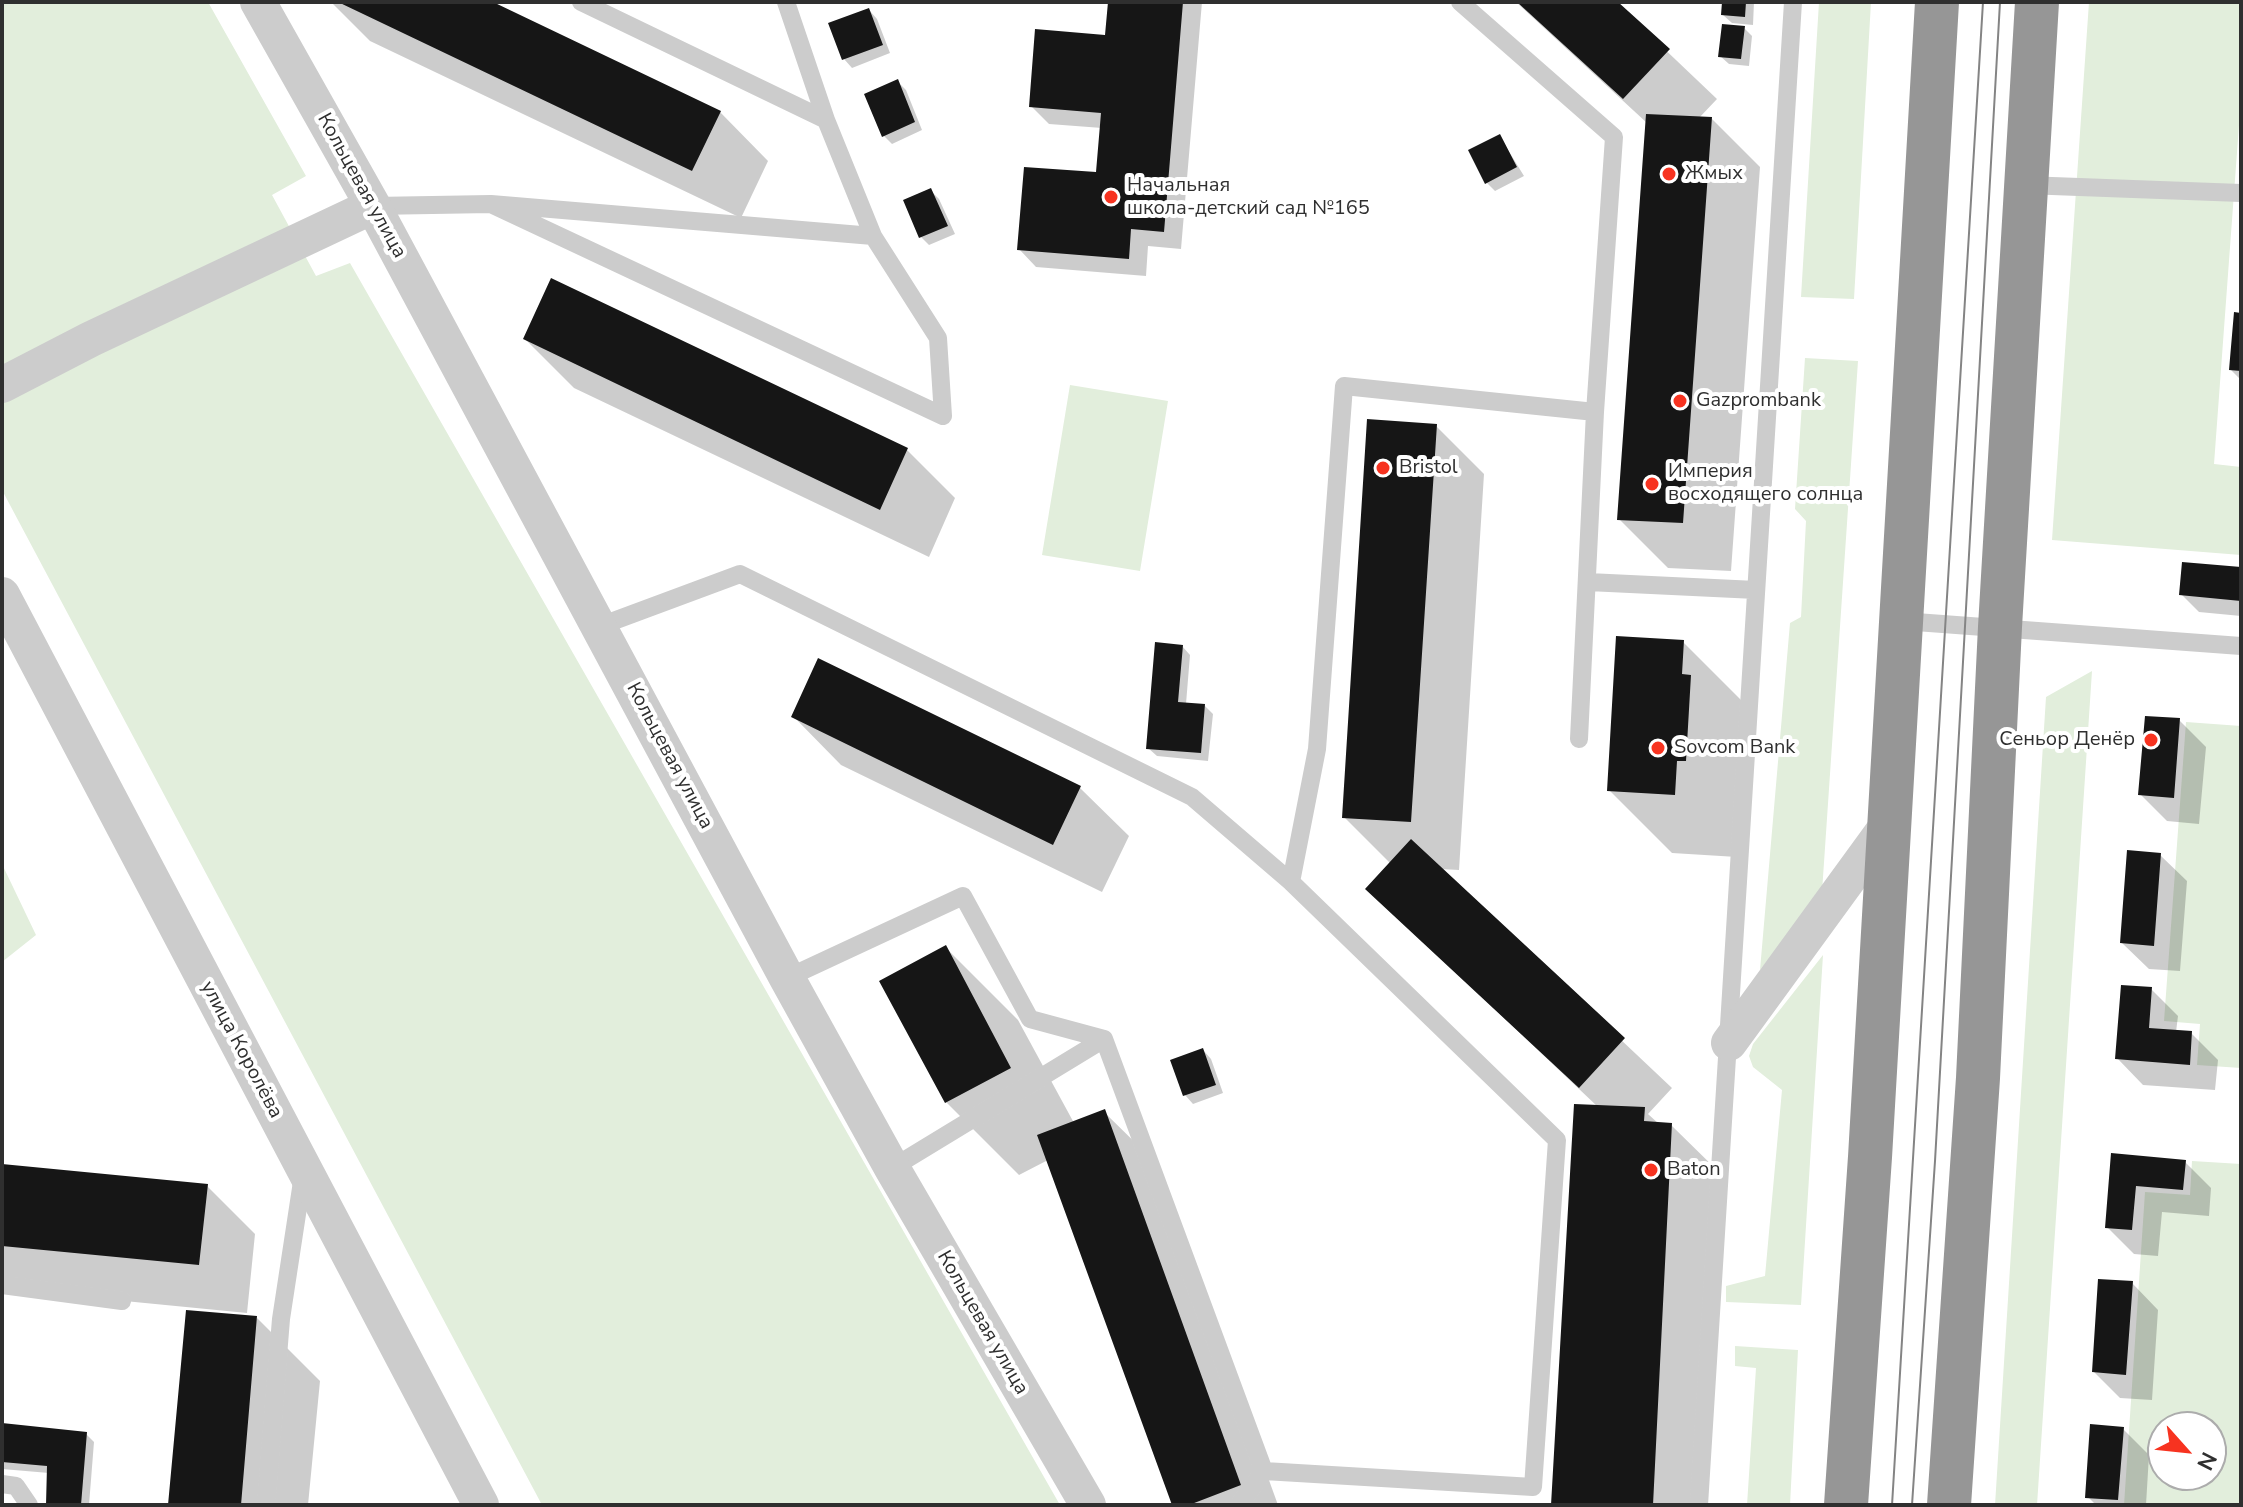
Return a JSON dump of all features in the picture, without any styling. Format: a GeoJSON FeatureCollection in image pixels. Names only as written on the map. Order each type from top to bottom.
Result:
{"type":"FeatureCollection","features":[{"type":"Feature","properties":{"kind":"highway"},"geometry":{"type":"LineString","coordinates":[[1846,1505],[1890,822],[1937,2]]}},
{"type":"Feature","properties":{"kind":"highway"},"geometry":{"type":"LineString","coordinates":[[1949,1505],[1976,1121],[2000,627],[2037,2]]}},
{"type":"Feature","properties":{"kind":"street","name":"Кольцевая улица"},"geometry":{"type":"LineString","coordinates":[[258,2],[373,206],[787,978],[892,1168],[1088,1505]]}},
{"type":"Feature","properties":{"kind":"street"},"geometry":{"type":"LineString","coordinates":[[2,385],[91,339],[373,206]]}},
{"type":"Feature","properties":{"kind":"street","name":"улица Королёва"},"geometry":{"type":"LineString","coordinates":[[2,595],[481,1505]]}},
{"type":"Feature","properties":{"kind":"street"},"geometry":{"type":"LineString","coordinates":[[1729,1043],[1890,822]]}},
{"type":"Feature","properties":{"kind":"lane"},"geometry":{"type":"LineString","coordinates":[[581,2],[826,120]]}},
{"type":"Feature","properties":{"kind":"lane"},"geometry":{"type":"LineString","coordinates":[[491,204],[943,416],[938,338],[873,236],[826,120],[786,2]]}},
{"type":"Feature","properties":{"kind":"lane"},"geometry":{"type":"LineString","coordinates":[[1460,2],[1614,137],[1595,412],[1579,739]]}},
{"type":"Feature","properties":{"kind":"lane"},"geometry":{"type":"LineString","coordinates":[[1699,1505],[1793,2]]}},
{"type":"Feature","properties":{"kind":"lane"},"geometry":{"type":"LineString","coordinates":[[2025,185],[2241,193]]}},
{"type":"Feature","properties":{"kind":"lane"},"geometry":{"type":"LineString","coordinates":[[373,206],[491,204],[873,236]]}},
{"type":"Feature","properties":{"kind":"lane"},"geometry":{"type":"LineString","coordinates":[[1291,882],[1317,749],[1344,386],[1595,412]]}},
{"type":"Feature","properties":{"kind":"lane"},"geometry":{"type":"LineString","coordinates":[[600,626],[740,574],[1192,797],[1291,882],[1557,1140],[1533,1487],[1264,1471]]}},
{"type":"Feature","properties":{"kind":"lane"},"geometry":{"type":"LineString","coordinates":[[1588,582],[1756,590]]}},
{"type":"Feature","properties":{"kind":"lane"},"geometry":{"type":"LineString","coordinates":[[1902,621],[2241,646]]}},
{"type":"Feature","properties":{"kind":"lane"},"geometry":{"type":"LineString","coordinates":[[787,978],[963,896],[1030,1019],[1104,1039]]}},
{"type":"Feature","properties":{"kind":"lane"},"geometry":{"type":"LineString","coordinates":[[1104,1039],[1264,1471]]}},
{"type":"Feature","properties":{"kind":"lane"},"geometry":{"type":"LineString","coordinates":[[892,1168],[1104,1039]]}},
{"type":"Feature","properties":{"kind":"lane"},"geometry":{"type":"LineString","coordinates":[[266,1505],[281,1319],[305,1168]]}},
{"type":"Feature","properties":{"kind":"lane"},"geometry":{"type":"LineString","coordinates":[[2,1285],[122,1301]]}},
{"type":"Feature","properties":{"kind":"lane"},"geometry":{"type":"LineString","coordinates":[[1239,1505],[1264,1471]]}},
{"type":"Feature","properties":{"kind":"lane"},"geometry":{"type":"LineString","coordinates":[[2,1484],[16,1486],[29,1505]]}},
{"type":"Feature","properties":{"kind":"green space"},"geometry":{"type":"Polygon","coordinates":[[[2,2],[208,2],[306,176],[272,195],[316,276],[350,263],[1060,1505],[542,1505],[2,490],[2,2]]]}},
{"type":"Feature","properties":{"kind":"green space"},"geometry":{"type":"Polygon","coordinates":[[[1819,2],[1871,2],[1854,299],[1801,297],[1819,2]]]}},
{"type":"Feature","properties":{"kind":"green space"},"geometry":{"type":"Polygon","coordinates":[[[2089,2],[2241,2],[2241,98],[2214,464],[2241,467],[2241,555],[2052,540],[2089,2]]]}},
{"type":"Feature","properties":{"kind":"green space"},"geometry":{"type":"Polygon","coordinates":[[[1805,358],[1858,361],[1822,892],[1760,970],[1790,623],[1801,617],[1806,521],[1795,509],[1805,358]]]}},
{"type":"Feature","properties":{"kind":"green space"},"geometry":{"type":"Polygon","coordinates":[[[1070,385],[1168,401],[1140,571],[1042,555],[1070,385]]]}},
{"type":"Feature","properties":{"kind":"green space"},"geometry":{"type":"Polygon","coordinates":[[[2092,671],[2037,1505],[1995,1505],[2046,697],[2092,671]]]}},
{"type":"Feature","properties":{"kind":"green space"},"geometry":{"type":"Polygon","coordinates":[[[2186,722],[2241,726],[2241,1068],[2197,1065],[2200,1024],[2164,1021],[2186,722]]]}},
{"type":"Feature","properties":{"kind":"green space"},"geometry":{"type":"Polygon","coordinates":[[[2,864],[36,935],[2,962],[2,864]]]}},
{"type":"Feature","properties":{"kind":"green space"},"geometry":{"type":"Polygon","coordinates":[[[1823,955],[1801,1305],[1726,1302],[1726,1286],[1765,1276],[1782,1090],[1753,1067],[1749,1056],[1753,1044],[1823,955]]]}},
{"type":"Feature","properties":{"kind":"green space"},"geometry":{"type":"Polygon","coordinates":[[[2192,1161],[2241,1164],[2241,1505],[2124,1505],[2145,1192],[2190,1195],[2192,1161]]]}},
{"type":"Feature","properties":{"kind":"green space"},"geometry":{"type":"Polygon","coordinates":[[[1735,1346],[1798,1350],[1790,1505],[1747,1505],[1756,1368],[1735,1366],[1735,1346]]]}},
{"type":"Feature","properties":{"kind":"building"},"geometry":{"type":"Polygon","coordinates":[[[338,2],[493,2],[721,111],[692,171],[338,2]]]}},
{"type":"Feature","properties":{"kind":"building"},"geometry":{"type":"Polygon","coordinates":[[[1108,2],[1183,2],[1164,232],[1131,229],[1129,259],[1017,250],[1024,167],[1096,172],[1101,113],[1029,107],[1035,29],[1105,35],[1108,2]]]}},
{"type":"Feature","properties":{"kind":"building"},"geometry":{"type":"Polygon","coordinates":[[[1517,2],[1618,2],[1670,49],[1623,99],[1517,2]]]}},
{"type":"Feature","properties":{"kind":"building"},"geometry":{"type":"Polygon","coordinates":[[[1722,2],[1746,2],[1745,17],[1721,15],[1722,2]]]}},
{"type":"Feature","properties":{"kind":"building"},"geometry":{"type":"Polygon","coordinates":[[[869,8],[883,45],[842,60],[828,23],[869,8]]]}},
{"type":"Feature","properties":{"kind":"building"},"geometry":{"type":"Polygon","coordinates":[[[1722,24],[1745,26],[1741,59],[1718,57],[1722,24]]]}},
{"type":"Feature","properties":{"kind":"building"},"geometry":{"type":"Polygon","coordinates":[[[898,79],[915,122],[882,137],[864,94],[898,79]]]}},
{"type":"Feature","properties":{"kind":"building"},"geometry":{"type":"Polygon","coordinates":[[[1646,114],[1712,117],[1683,523],[1617,520],[1646,114]]]}},
{"type":"Feature","properties":{"kind":"building"},"geometry":{"type":"Polygon","coordinates":[[[1500,134],[1517,167],[1485,184],[1468,150],[1500,134]]]}},
{"type":"Feature","properties":{"kind":"building"},"geometry":{"type":"Polygon","coordinates":[[[931,188],[948,226],[919,238],[903,200],[931,188]]]}},
{"type":"Feature","properties":{"kind":"building"},"geometry":{"type":"Polygon","coordinates":[[[551,278],[908,448],[880,510],[523,339],[551,278]]]}},
{"type":"Feature","properties":{"kind":"building"},"geometry":{"type":"Polygon","coordinates":[[[2234,312],[2241,313],[2241,371],[2229,370],[2234,312]]]}},
{"type":"Feature","properties":{"kind":"building"},"geometry":{"type":"Polygon","coordinates":[[[1367,419],[1437,424],[1411,822],[1342,818],[1367,419]]]}},
{"type":"Feature","properties":{"kind":"building"},"geometry":{"type":"Polygon","coordinates":[[[2182,562],[2241,567],[2241,601],[2179,595],[2182,562]]]}},
{"type":"Feature","properties":{"kind":"building"},"geometry":{"type":"Polygon","coordinates":[[[1616,636],[1684,640],[1682,674],[1691,675],[1686,761],[1677,761],[1675,795],[1607,791],[1616,636]]]}},
{"type":"Feature","properties":{"kind":"building"},"geometry":{"type":"Polygon","coordinates":[[[1155,642],[1183,645],[1178,702],[1205,704],[1201,753],[1146,749],[1155,642]]]}},
{"type":"Feature","properties":{"kind":"building"},"geometry":{"type":"Polygon","coordinates":[[[818,658],[1081,786],[1053,845],[791,717],[818,658]]]}},
{"type":"Feature","properties":{"kind":"building"},"geometry":{"type":"Polygon","coordinates":[[[2145,716],[2180,718],[2174,798],[2138,795],[2145,716]]]}},
{"type":"Feature","properties":{"kind":"building"},"geometry":{"type":"Polygon","coordinates":[[[1411,839],[1625,1038],[1579,1088],[1365,889],[1411,839]]]}},
{"type":"Feature","properties":{"kind":"building"},"geometry":{"type":"Polygon","coordinates":[[[2127,850],[2161,853],[2154,946],[2120,943],[2127,850]]]}},
{"type":"Feature","properties":{"kind":"building"},"geometry":{"type":"Polygon","coordinates":[[[946,945],[1011,1068],[945,1103],[879,981],[946,945]]]}},
{"type":"Feature","properties":{"kind":"building"},"geometry":{"type":"Polygon","coordinates":[[[2121,985],[2152,987],[2149,1028],[2192,1031],[2190,1065],[2115,1059],[2121,985]]]}},
{"type":"Feature","properties":{"kind":"building"},"geometry":{"type":"Polygon","coordinates":[[[1203,1048],[1216,1085],[1183,1096],[1170,1060],[1203,1048]]]}},
{"type":"Feature","properties":{"kind":"building"},"geometry":{"type":"Polygon","coordinates":[[[1574,1104],[1645,1107],[1644,1121],[1672,1123],[1653,1505],[1551,1505],[1574,1104]]]}},
{"type":"Feature","properties":{"kind":"building"},"geometry":{"type":"Polygon","coordinates":[[[1105,1109],[1241,1485],[1189,1505],[1172,1505],[1037,1135],[1105,1109]]]}},
{"type":"Feature","properties":{"kind":"building"},"geometry":{"type":"Polygon","coordinates":[[[2111,1153],[2186,1160],[2183,1190],[2136,1186],[2132,1230],[2105,1228],[2111,1153]]]}},
{"type":"Feature","properties":{"kind":"building"},"geometry":{"type":"Polygon","coordinates":[[[2,1164],[208,1184],[199,1265],[2,1246],[2,1164]]]}},
{"type":"Feature","properties":{"kind":"building"},"geometry":{"type":"Polygon","coordinates":[[[2098,1279],[2133,1281],[2126,1375],[2092,1372],[2098,1279]]]}},
{"type":"Feature","properties":{"kind":"building"},"geometry":{"type":"Polygon","coordinates":[[[186,1310],[257,1316],[241,1505],[168,1505],[186,1310]]]}},
{"type":"Feature","properties":{"kind":"building"},"geometry":{"type":"Polygon","coordinates":[[[2,1423],[87,1432],[81,1505],[46,1505],[47,1466],[2,1462],[2,1423]]]}},
{"type":"Feature","properties":{"kind":"building"},"geometry":{"type":"Polygon","coordinates":[[[2090,1424],[2124,1427],[2118,1500],[2085,1498],[2090,1424]]]}},
{"type":"Feature","properties":{"kind":"tram line"},"geometry":{"type":"LineString","coordinates":[[1892,1505],[1983,2]]}},
{"type":"Feature","properties":{"kind":"tram line"},"geometry":{"type":"LineString","coordinates":[[1912,1505],[1935,1161],[2000,2]]}},
{"type":"Feature","properties":{"kind":"place","name":"Жмых"},"geometry":{"type":"Point","coordinates":[1669,174]}},
{"type":"Feature","properties":{"kind":"place","name":"Начальная школа-детский сад №165"},"geometry":{"type":"Point","coordinates":[1111,197]}},
{"type":"Feature","properties":{"kind":"place","name":"Gazprombank"},"geometry":{"type":"Point","coordinates":[1680,401]}},
{"type":"Feature","properties":{"kind":"place","name":"Bristol"},"geometry":{"type":"Point","coordinates":[1383,468]}},
{"type":"Feature","properties":{"kind":"place","name":"Империя восходящего солнца"},"geometry":{"type":"Point","coordinates":[1652,484]}},
{"type":"Feature","properties":{"kind":"place","name":"Сеньор Денёр"},"geometry":{"type":"Point","coordinates":[2151,740]}},
{"type":"Feature","properties":{"kind":"place","name":"Sovcom Bank"},"geometry":{"type":"Point","coordinates":[1658,748]}},
{"type":"Feature","properties":{"kind":"place","name":"Baton"},"geometry":{"type":"Point","coordinates":[1651,1170]}}]}
